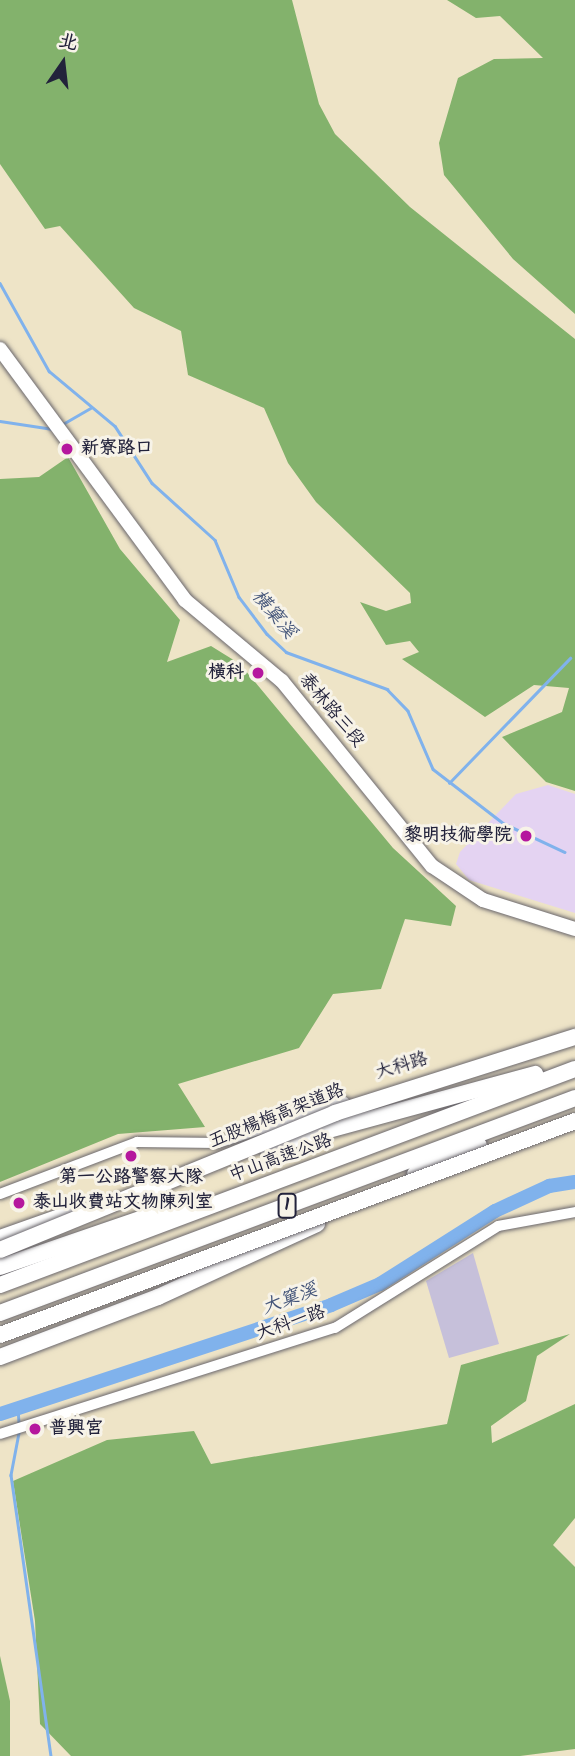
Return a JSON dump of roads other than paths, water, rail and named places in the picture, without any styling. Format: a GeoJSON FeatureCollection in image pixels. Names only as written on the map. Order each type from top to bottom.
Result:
{"type":"FeatureCollection","features":[{"type":"Feature","properties":{"kind":"highway","name":"五股楊梅高架道路"},"geometry":{"type":"LineString","coordinates":[[0,1250],[345,1109],[575,1035]]}},
{"type":"Feature","properties":{"kind":"highway","name":"中山高速公路"},"geometry":{"type":"LineString","coordinates":[[0,1284],[575,1067]]}},
{"type":"Feature","properties":{"kind":"highway"},"geometry":{"type":"LineString","coordinates":[[0,1238],[225,1158],[575,1067]]}},
{"type":"Feature","properties":{"kind":"highway","name":"1"},"geometry":{"type":"LineString","coordinates":[[0,1313],[575,1098]]}},
{"type":"Feature","properties":{"kind":"highway"},"geometry":{"type":"LineString","coordinates":[[0,1323],[575,1108]]}},
{"type":"Feature","properties":{"kind":"highway","name":"1"},"geometry":{"type":"LineString","coordinates":[[0,1335],[575,1121]]}},
{"type":"Feature","properties":{"kind":"highway"},"geometry":{"type":"LineString","coordinates":[[0,1357],[171,1291],[479,1144]]}},
{"type":"Feature","properties":{"kind":"highway"},"geometry":{"type":"LineString","coordinates":[[0,1267],[294,1174]]}},
{"type":"Feature","properties":{"kind":"main road","name":"泰林路三段"},"geometry":{"type":"LineString","coordinates":[[0,349],[54,415],[185,600],[282,681],[432,866],[483,900],[575,929]]}},
{"type":"Feature","properties":{"kind":"street","name":"大科路"},"geometry":{"type":"LineString","coordinates":[[0,1194],[137,1142],[218,1143],[575,1035]]}},
{"type":"Feature","properties":{"kind":"street","name":"大科一路"},"geometry":{"type":"LineString","coordinates":[[0,1434],[335,1328],[506,1222],[575,1212]]}},
{"type":"Feature","properties":{"kind":"waterway","name":"橫窠溪"},"geometry":{"type":"LineString","coordinates":[[0,283],[49,371],[115,426],[152,483],[215,540],[239,597],[267,634],[286,652],[387,689],[408,711],[433,769],[503,823],[565,852]]}},
{"type":"Feature","properties":{"kind":"waterway"},"geometry":{"type":"LineString","coordinates":[[61,425],[90,408]]}},
{"type":"Feature","properties":{"kind":"waterway"},"geometry":{"type":"LineString","coordinates":[[0,421],[52,429]]}},
{"type":"Feature","properties":{"kind":"waterway"},"geometry":{"type":"LineString","coordinates":[[449,783],[570,658]]}},
{"type":"Feature","properties":{"kind":"waterway","name":"大窠溪"},"geometry":{"type":"LineString","coordinates":[[0,1414],[331,1305],[380,1284],[495,1211],[549,1186],[575,1182]]}},
{"type":"Feature","properties":{"kind":"waterway"},"geometry":{"type":"LineString","coordinates":[[18,1408],[19,1423]]}},
{"type":"Feature","properties":{"kind":"waterway"},"geometry":{"type":"LineString","coordinates":[[19,1433],[11,1475],[51,1756]]}},
{"type":"Feature","properties":{"kind":"place","name":"新寮路口"},"geometry":{"type":"Point","coordinates":[67,449]}},
{"type":"Feature","properties":{"kind":"place","name":"橫科"},"geometry":{"type":"Point","coordinates":[258,673]}},
{"type":"Feature","properties":{"kind":"place","name":"黎明技術學院"},"geometry":{"type":"Point","coordinates":[526,836]}},
{"type":"Feature","properties":{"kind":"place","name":"第一公路警察大隊"},"geometry":{"type":"Point","coordinates":[131,1156]}},
{"type":"Feature","properties":{"kind":"place","name":"泰山收費站文物陳列室"},"geometry":{"type":"Point","coordinates":[19,1203]}},
{"type":"Feature","properties":{"kind":"place","name":"普興宮"},"geometry":{"type":"Point","coordinates":[35,1429]}}]}
